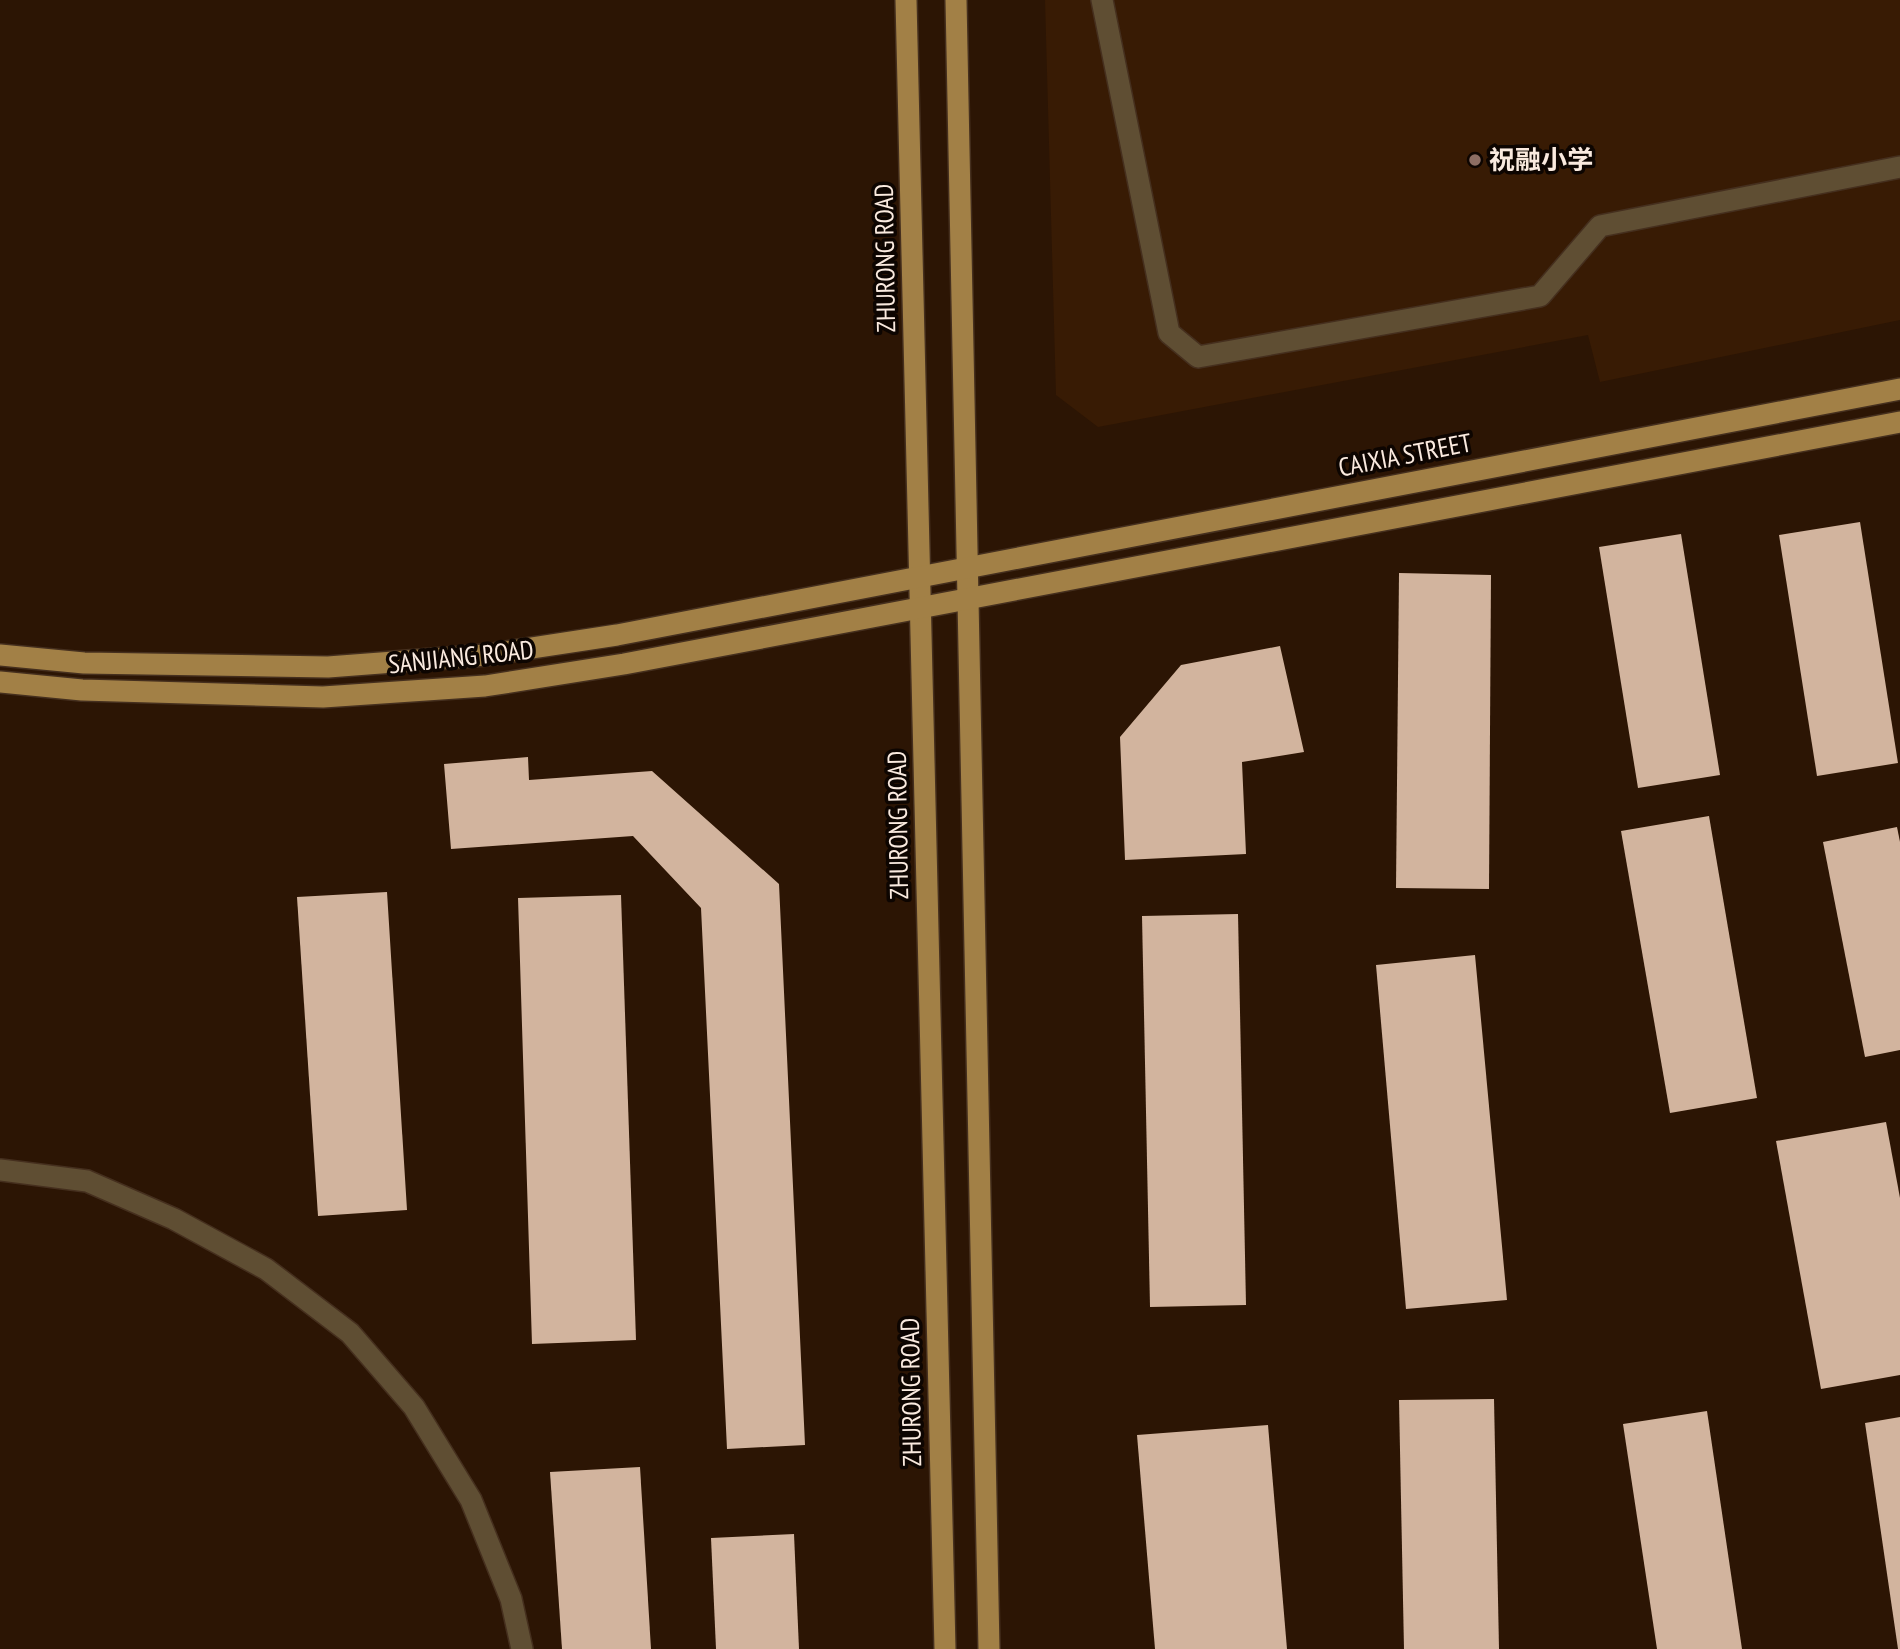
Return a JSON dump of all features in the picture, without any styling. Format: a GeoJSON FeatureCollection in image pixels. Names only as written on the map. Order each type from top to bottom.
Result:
{"type":"FeatureCollection","features":[{"type":"Feature","properties":{"kind":"main road","name":"ZHURONG ROAD"},"geometry":{"type":"LineString","coordinates":[[906,0],[945,1649]]}},
{"type":"Feature","properties":{"kind":"main road"},"geometry":{"type":"LineString","coordinates":[[956,0],[989,1649]]}},
{"type":"Feature","properties":{"kind":"main road","name":"CAIXIA STREET"},"geometry":{"type":"LineString","coordinates":[[920,577],[1900,388]]}},
{"type":"Feature","properties":{"kind":"main road"},"geometry":{"type":"LineString","coordinates":[[921,607],[1900,422]]}},
{"type":"Feature","properties":{"kind":"main road","name":"SANJIANG ROAD"},"geometry":{"type":"LineString","coordinates":[[0,655],[84,663],[328,667],[486,655],[617,635],[920,577]]}},
{"type":"Feature","properties":{"kind":"main road","name":"SANJIANG ROAD"},"geometry":{"type":"LineString","coordinates":[[0,682],[82,690],[323,697],[485,687],[624,664],[921,607]]}},
{"type":"Feature","properties":{"kind":"street"},"geometry":{"type":"LineString","coordinates":[[1102,0],[1169,332],[1198,357],[1540,296],[1601,226],[1900,167]]}},
{"type":"Feature","properties":{"kind":"street"},"geometry":{"type":"LineString","coordinates":[[0,1170],[87,1181],[174,1219],[266,1269],[350,1333],[414,1407],[471,1500],[511,1599],[522,1649]]}},
{"type":"Feature","properties":{"kind":"shaded area","name":"祝融小学"},"geometry":{"type":"Polygon","coordinates":[[[1045,0],[1900,0],[1900,320],[1600,382],[1588,335],[1098,427],[1056,395],[1045,0]]]}},
{"type":"Feature","properties":{"kind":"building"},"geometry":{"type":"Polygon","coordinates":[[[1860,522],[1898,763],[1817,776],[1779,535],[1860,522]]]}},
{"type":"Feature","properties":{"kind":"building"},"geometry":{"type":"Polygon","coordinates":[[[1681,534],[1720,775],[1638,788],[1599,547],[1681,534]]]}},
{"type":"Feature","properties":{"kind":"building"},"geometry":{"type":"Polygon","coordinates":[[[1399,573],[1491,575],[1489,889],[1396,888],[1399,573]]]}},
{"type":"Feature","properties":{"kind":"building"},"geometry":{"type":"Polygon","coordinates":[[[1280,646],[1304,752],[1242,762],[1246,854],[1125,860],[1120,737],[1181,665],[1280,646]]]}},
{"type":"Feature","properties":{"kind":"building"},"geometry":{"type":"Polygon","coordinates":[[[528,757],[529,780],[652,771],[779,884],[805,1445],[727,1449],[701,908],[633,836],[451,849],[444,764],[528,757]]]}},
{"type":"Feature","properties":{"kind":"building"},"geometry":{"type":"Polygon","coordinates":[[[1709,816],[1757,1098],[1670,1113],[1621,831],[1709,816]]]}},
{"type":"Feature","properties":{"kind":"building"},"geometry":{"type":"Polygon","coordinates":[[[1897,827],[1900,842],[1900,1050],[1865,1057],[1823,842],[1897,827]]]}},
{"type":"Feature","properties":{"kind":"building"},"geometry":{"type":"Polygon","coordinates":[[[387,892],[407,1210],[318,1216],[297,897],[387,892]]]}},
{"type":"Feature","properties":{"kind":"building"},"geometry":{"type":"Polygon","coordinates":[[[621,895],[636,1340],[532,1344],[518,898],[621,895]]]}},
{"type":"Feature","properties":{"kind":"building"},"geometry":{"type":"Polygon","coordinates":[[[1238,914],[1246,1305],[1150,1307],[1142,916],[1238,914]]]}},
{"type":"Feature","properties":{"kind":"building"},"geometry":{"type":"Polygon","coordinates":[[[1475,955],[1507,1300],[1406,1309],[1376,965],[1475,955]]]}},
{"type":"Feature","properties":{"kind":"building"},"geometry":{"type":"Polygon","coordinates":[[[1886,1122],[1900,1198],[1900,1375],[1821,1389],[1776,1141],[1886,1122]]]}},
{"type":"Feature","properties":{"kind":"building"},"geometry":{"type":"Polygon","coordinates":[[[1494,1399],[1499,1649],[1404,1649],[1399,1400],[1494,1399]]]}},
{"type":"Feature","properties":{"kind":"building"},"geometry":{"type":"Polygon","coordinates":[[[1707,1411],[1742,1649],[1657,1649],[1623,1424],[1707,1411]]]}},
{"type":"Feature","properties":{"kind":"building"},"geometry":{"type":"Polygon","coordinates":[[[1900,1417],[1900,1649],[1898,1649],[1865,1423],[1900,1417]]]}},
{"type":"Feature","properties":{"kind":"building"},"geometry":{"type":"Polygon","coordinates":[[[1268,1425],[1287,1649],[1155,1649],[1137,1435],[1268,1425]]]}},
{"type":"Feature","properties":{"kind":"building"},"geometry":{"type":"Polygon","coordinates":[[[640,1467],[651,1649],[562,1649],[550,1472],[640,1467]]]}},
{"type":"Feature","properties":{"kind":"building"},"geometry":{"type":"Polygon","coordinates":[[[794,1534],[799,1649],[716,1649],[711,1538],[794,1534]]]}},
{"type":"Feature","properties":{"kind":"place","name":"祝融小学"},"geometry":{"type":"Point","coordinates":[1475,160]}}]}
